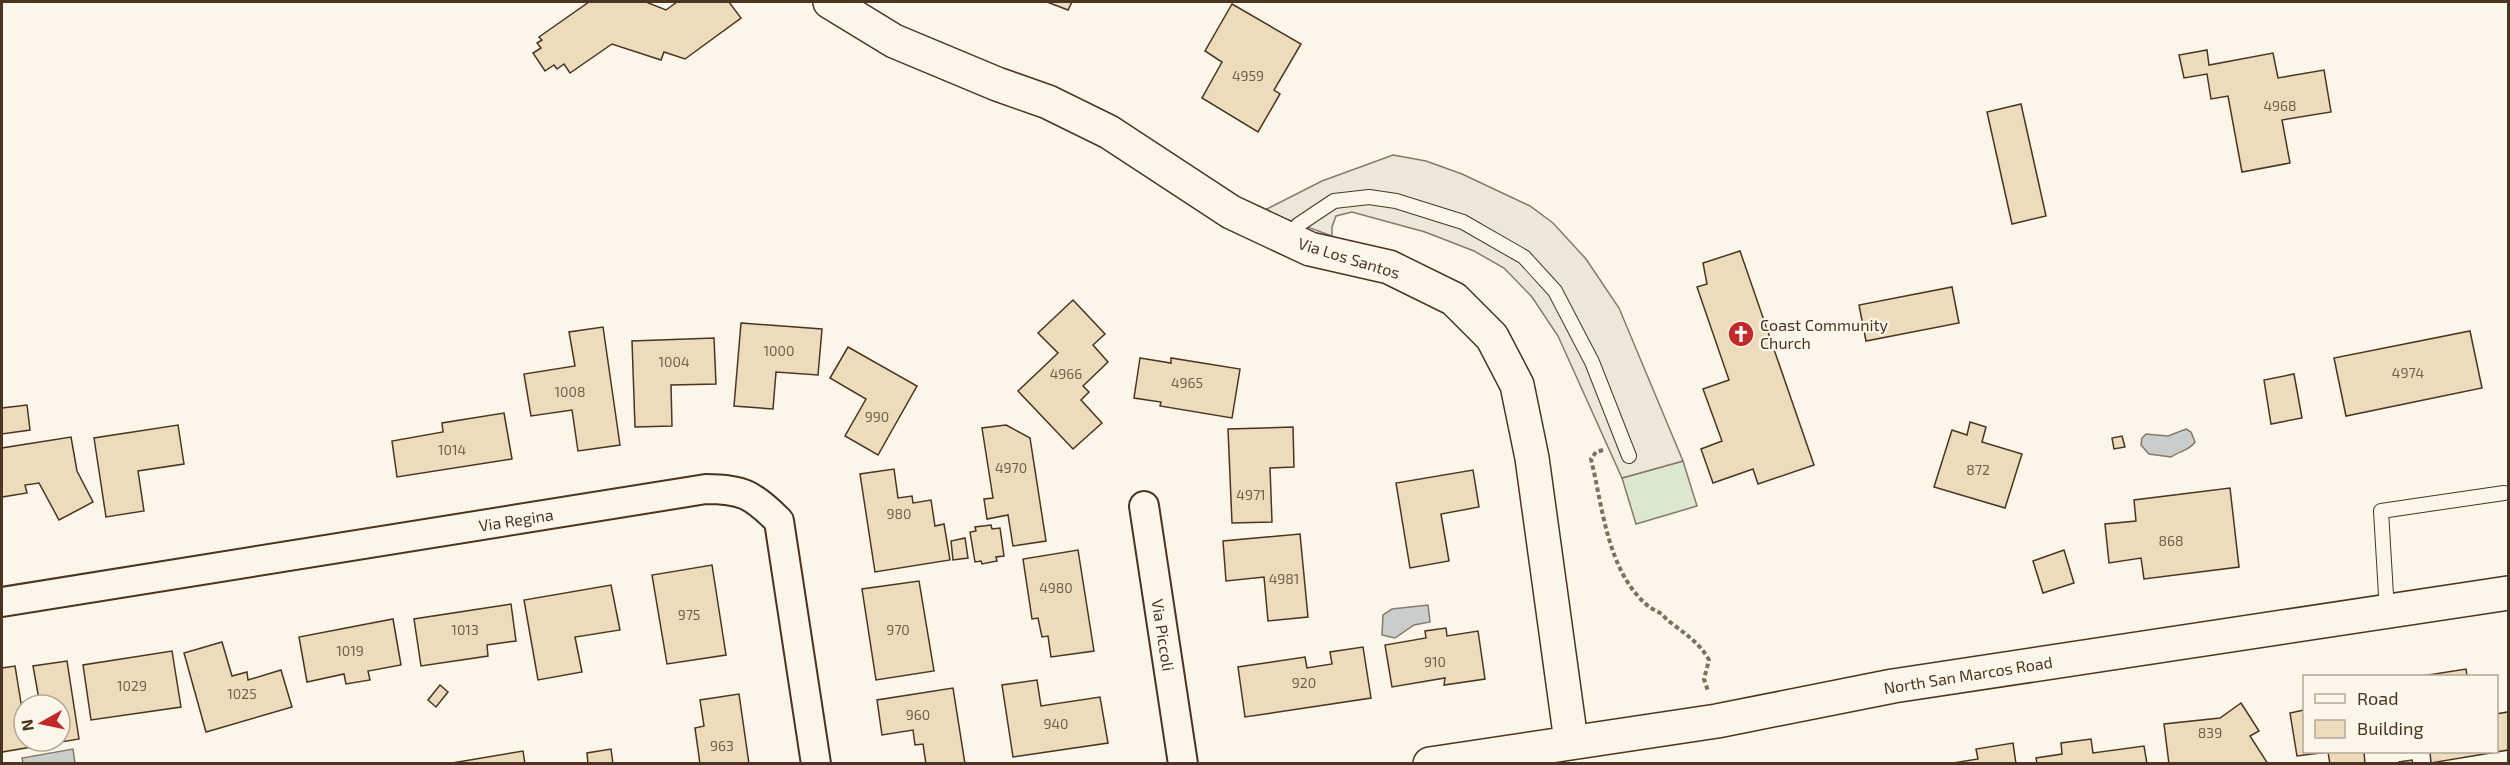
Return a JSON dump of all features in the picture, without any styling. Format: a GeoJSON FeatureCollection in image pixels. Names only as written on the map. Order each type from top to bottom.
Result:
{"type":"FeatureCollection","features":[{"type":"Feature","properties":{"kind":"street","name":"Via Los Santos"},"geometry":{"type":"LineString","coordinates":[[830,2],[894,41],[997,84],[1048,102],[1109,132],[1230,212],[1310,249],[1389,267],[1454,299],[1491,337],[1517,385],[1532,458],[1573,752]]}},
{"type":"Feature","properties":{"kind":"street","name":"Via Regina"},"geometry":{"type":"LineString","coordinates":[[2,602],[706,489],[729,489],[758,500],[780,521],[816,764]]}},
{"type":"Feature","properties":{"kind":"street","name":"Via Piccoli"},"geometry":{"type":"LineString","coordinates":[[1144,506],[1183,764]]}},
{"type":"Feature","properties":{"kind":"street","name":"North San Marcos Road"},"geometry":{"type":"LineString","coordinates":[[1430,764],[1573,752],[1893,686],[2508,593]]}},
{"type":"Feature","properties":{"kind":"lane"},"geometry":{"type":"LineString","coordinates":[[1292,240],[1298,225],[1334,201],[1369,197],[1396,201],[1463,222],[1524,258],[1555,291],[1592,362],[1629,456]]}},
{"type":"Feature","properties":{"kind":"lane"},"geometry":{"type":"LineString","coordinates":[[2387,612],[2381,511],[2504,493]]}},
{"type":"Feature","properties":{"kind":"path"},"geometry":{"type":"LineString","coordinates":[[1609,448],[1596,452],[1591,459],[1605,526],[1613,549],[1624,576],[1649,608],[1661,613],[1694,639],[1704,651],[1708,660],[1704,679],[1717,721]]}},
{"type":"Feature","properties":{"kind":"green space"},"geometry":{"type":"Polygon","coordinates":[[[1683,461],[1697,506],[1636,524],[1622,478],[1683,461]]]}},
{"type":"Feature","properties":{"kind":"shaded area"},"geometry":{"type":"Polygon","coordinates":[[[1393,155],[1426,161],[1462,174],[1530,206],[1553,223],[1586,259],[1619,308],[1683,461],[1622,478],[1558,336],[1532,297],[1504,268],[1474,251],[1425,232],[1352,212],[1336,216],[1332,236],[1263,211],[1322,181],[1393,155]]]}},
{"type":"Feature","properties":{"kind":"shaded area"},"geometry":{"type":"Polygon","coordinates":[[[2186,429],[2191,432],[2195,442],[2171,457],[2149,454],[2141,445],[2142,438],[2146,434],[2168,436],[2186,429]]]}},
{"type":"Feature","properties":{"kind":"shaded area"},"geometry":{"type":"Polygon","coordinates":[[[1428,605],[1430,622],[1414,625],[1395,638],[1382,635],[1383,615],[1392,609],[1428,605]]]}},
{"type":"Feature","properties":{"kind":"shaded area"},"geometry":{"type":"Polygon","coordinates":[[[72,749],[75,763],[23,763],[22,758],[50,753],[72,753],[72,749]]]}},
{"type":"Feature","properties":{"kind":"building"},"geometry":{"type":"Polygon","coordinates":[[[589,2],[646,2],[666,10],[677,2],[729,2],[741,18],[685,59],[664,52],[661,60],[612,44],[570,73],[564,64],[557,69],[554,65],[545,71],[533,53],[541,48],[537,43],[542,40],[539,37],[589,2]]]}},
{"type":"Feature","properties":{"kind":"building"},"geometry":{"type":"Polygon","coordinates":[[[1047,2],[1072,2],[1068,10],[1047,2]]]}},
{"type":"Feature","properties":{"kind":"building"},"geometry":{"type":"Polygon","coordinates":[[[1232,4],[1301,44],[1274,90],[1280,94],[1258,132],[1202,98],[1222,62],[1205,51],[1232,4]]]}},
{"type":"Feature","properties":{"kind":"building"},"geometry":{"type":"Polygon","coordinates":[[[2207,50],[2209,65],[2273,53],[2278,78],[2324,70],[2331,112],[2282,120],[2290,163],[2242,172],[2228,96],[2211,99],[2207,74],[2184,78],[2179,55],[2207,50]]]}},
{"type":"Feature","properties":{"kind":"building"},"geometry":{"type":"Polygon","coordinates":[[[2021,104],[2046,216],[2012,224],[1987,112],[2021,104]]]}},
{"type":"Feature","properties":{"kind":"building","name":"Coast Community Church"},"geometry":{"type":"Polygon","coordinates":[[[1740,251],[1814,465],[1758,484],[1753,469],[1713,483],[1701,449],[1722,441],[1703,389],[1729,380],[1697,287],[1707,284],[1703,263],[1740,251]]]}},
{"type":"Feature","properties":{"kind":"building"},"geometry":{"type":"Polygon","coordinates":[[[1952,287],[1959,323],[1866,341],[1859,305],[1952,287]]]}},
{"type":"Feature","properties":{"kind":"building"},"geometry":{"type":"Polygon","coordinates":[[[1073,300],[1105,334],[1093,345],[1108,362],[1083,386],[1089,392],[1081,400],[1102,423],[1073,449],[1018,391],[1058,353],[1038,333],[1073,300]]]}},
{"type":"Feature","properties":{"kind":"building"},"geometry":{"type":"Polygon","coordinates":[[[741,323],[822,329],[818,375],[776,372],[773,409],[734,406],[741,323]]]}},
{"type":"Feature","properties":{"kind":"building"},"geometry":{"type":"Polygon","coordinates":[[[603,327],[620,445],[578,451],[572,410],[531,416],[524,374],[575,366],[569,332],[603,327]]]}},
{"type":"Feature","properties":{"kind":"building"},"geometry":{"type":"Polygon","coordinates":[[[2470,331],[2482,388],[2346,416],[2334,358],[2470,331]]]}},
{"type":"Feature","properties":{"kind":"building"},"geometry":{"type":"Polygon","coordinates":[[[714,338],[716,384],[671,385],[672,426],[635,427],[632,341],[714,338]]]}},
{"type":"Feature","properties":{"kind":"building"},"geometry":{"type":"Polygon","coordinates":[[[848,347],[917,386],[878,455],[845,436],[866,399],[830,378],[848,347]]]}},
{"type":"Feature","properties":{"kind":"building"},"geometry":{"type":"Polygon","coordinates":[[[1140,358],[1171,363],[1171,358],[1240,369],[1232,418],[1160,406],[1161,402],[1134,398],[1140,358]]]}},
{"type":"Feature","properties":{"kind":"building"},"geometry":{"type":"Polygon","coordinates":[[[2294,374],[2302,418],[2271,424],[2264,380],[2294,374]]]}},
{"type":"Feature","properties":{"kind":"building"},"geometry":{"type":"Polygon","coordinates":[[[27,405],[30,430],[2,434],[2,408],[27,405]]]}},
{"type":"Feature","properties":{"kind":"building"},"geometry":{"type":"Polygon","coordinates":[[[504,413],[512,459],[397,477],[392,441],[443,432],[442,423],[504,413]]]}},
{"type":"Feature","properties":{"kind":"building"},"geometry":{"type":"Polygon","coordinates":[[[1970,422],[1986,427],[1982,442],[2022,454],[2005,508],[1934,487],[1952,430],[1967,435],[1970,422]]]}},
{"type":"Feature","properties":{"kind":"building"},"geometry":{"type":"Polygon","coordinates":[[[178,425],[184,464],[138,471],[144,511],[106,517],[94,438],[178,425]]]}},
{"type":"Feature","properties":{"kind":"building"},"geometry":{"type":"Polygon","coordinates":[[[1006,425],[1030,438],[1046,541],[1013,546],[1008,515],[987,519],[984,499],[993,498],[982,428],[1006,425]]]}},
{"type":"Feature","properties":{"kind":"building"},"geometry":{"type":"Polygon","coordinates":[[[1293,427],[1294,467],[1270,468],[1272,522],[1232,523],[1228,429],[1293,427]]]}},
{"type":"Feature","properties":{"kind":"building"},"geometry":{"type":"Polygon","coordinates":[[[2122,436],[2125,447],[2114,449],[2112,438],[2122,436]]]}},
{"type":"Feature","properties":{"kind":"building"},"geometry":{"type":"Polygon","coordinates":[[[71,437],[77,471],[93,502],[59,520],[39,483],[25,485],[27,493],[2,497],[2,448],[71,437]]]}},
{"type":"Feature","properties":{"kind":"building"},"geometry":{"type":"Polygon","coordinates":[[[894,469],[898,498],[912,496],[913,503],[931,500],[935,526],[944,524],[950,560],[875,572],[860,474],[894,469]]]}},
{"type":"Feature","properties":{"kind":"building"},"geometry":{"type":"Polygon","coordinates":[[[1473,470],[1479,507],[1441,514],[1449,561],[1410,568],[1396,483],[1473,470]]]}},
{"type":"Feature","properties":{"kind":"building"},"geometry":{"type":"Polygon","coordinates":[[[2230,488],[2239,567],[2144,579],[2141,558],[2109,563],[2105,524],[2136,521],[2134,500],[2230,488]]]}},
{"type":"Feature","properties":{"kind":"building"},"geometry":{"type":"Polygon","coordinates":[[[991,525],[992,529],[1000,528],[1004,556],[996,557],[997,561],[982,564],[981,561],[975,562],[970,532],[976,531],[975,527],[991,525]]]}},
{"type":"Feature","properties":{"kind":"building"},"geometry":{"type":"Polygon","coordinates":[[[1300,534],[1308,617],[1268,621],[1264,577],[1226,581],[1223,541],[1300,534]]]}},
{"type":"Feature","properties":{"kind":"building"},"geometry":{"type":"Polygon","coordinates":[[[965,538],[968,558],[953,560],[951,541],[965,538]]]}},
{"type":"Feature","properties":{"kind":"building"},"geometry":{"type":"Polygon","coordinates":[[[1078,550],[1094,651],[1051,657],[1048,636],[1042,637],[1038,618],[1032,619],[1023,559],[1078,550]]]}},
{"type":"Feature","properties":{"kind":"building"},"geometry":{"type":"Polygon","coordinates":[[[2064,550],[2074,583],[2043,593],[2033,561],[2064,550]]]}},
{"type":"Feature","properties":{"kind":"building"},"geometry":{"type":"Polygon","coordinates":[[[712,565],[726,655],[667,664],[652,575],[712,565]]]}},
{"type":"Feature","properties":{"kind":"building"},"geometry":{"type":"Polygon","coordinates":[[[919,581],[934,671],[876,680],[862,589],[919,581]]]}},
{"type":"Feature","properties":{"kind":"building"},"geometry":{"type":"Polygon","coordinates":[[[611,585],[620,630],[575,637],[582,672],[538,680],[524,600],[611,585]]]}},
{"type":"Feature","properties":{"kind":"building"},"geometry":{"type":"Polygon","coordinates":[[[511,604],[516,641],[487,645],[488,656],[421,666],[414,619],[511,604]]]}},
{"type":"Feature","properties":{"kind":"building"},"geometry":{"type":"Polygon","coordinates":[[[393,619],[401,665],[368,671],[370,680],[346,684],[344,674],[307,682],[299,637],[393,619]]]}},
{"type":"Feature","properties":{"kind":"building"},"geometry":{"type":"Polygon","coordinates":[[[1446,628],[1447,636],[1478,631],[1485,679],[1444,685],[1445,678],[1392,687],[1385,645],[1426,638],[1425,631],[1446,628]]]}},
{"type":"Feature","properties":{"kind":"building"},"geometry":{"type":"Polygon","coordinates":[[[222,642],[232,676],[247,672],[248,680],[281,670],[292,707],[206,732],[184,653],[222,642]]]}},
{"type":"Feature","properties":{"kind":"building"},"geometry":{"type":"Polygon","coordinates":[[[1363,647],[1371,698],[1245,717],[1238,667],[1305,657],[1307,668],[1332,664],[1330,652],[1363,647]]]}},
{"type":"Feature","properties":{"kind":"building"},"geometry":{"type":"Polygon","coordinates":[[[172,651],[181,707],[91,720],[83,665],[172,651]]]}},
{"type":"Feature","properties":{"kind":"building"},"geometry":{"type":"Polygon","coordinates":[[[67,661],[72,693],[38,693],[33,666],[67,661]]]}},
{"type":"Feature","properties":{"kind":"building"},"geometry":{"type":"Polygon","coordinates":[[[15,666],[19,693],[12,693],[12,750],[2,752],[2,668],[15,666]]]}},
{"type":"Feature","properties":{"kind":"building"},"geometry":{"type":"Polygon","coordinates":[[[2466,669],[2467,675],[2428,675],[2466,669]]]}},
{"type":"Feature","properties":{"kind":"building"},"geometry":{"type":"Polygon","coordinates":[[[1037,680],[1041,706],[1100,697],[1108,743],[1013,757],[1002,685],[1037,680]]]}},
{"type":"Feature","properties":{"kind":"building"},"geometry":{"type":"Polygon","coordinates":[[[440,685],[448,692],[436,707],[428,700],[440,685]]]}},
{"type":"Feature","properties":{"kind":"building"},"geometry":{"type":"Polygon","coordinates":[[[953,688],[965,764],[926,764],[923,744],[915,745],[913,730],[882,735],[877,700],[953,688]]]}},
{"type":"Feature","properties":{"kind":"building"},"geometry":{"type":"Polygon","coordinates":[[[72,694],[79,739],[72,740],[72,694]]]}},
{"type":"Feature","properties":{"kind":"building"},"geometry":{"type":"Polygon","coordinates":[[[739,694],[749,764],[700,764],[695,728],[704,726],[700,700],[739,694]]]}},
{"type":"Feature","properties":{"kind":"building"},"geometry":{"type":"Polygon","coordinates":[[[2241,703],[2259,731],[2250,736],[2268,764],[2169,764],[2164,724],[2220,718],[2241,703]]]}},
{"type":"Feature","properties":{"kind":"building"},"geometry":{"type":"Polygon","coordinates":[[[2303,710],[2303,753],[2320,753],[2297,756],[2290,713],[2303,710]]]}},
{"type":"Feature","properties":{"kind":"building"},"geometry":{"type":"Polygon","coordinates":[[[2508,712],[2508,750],[2498,752],[2498,714],[2508,712]]]}},
{"type":"Feature","properties":{"kind":"building"},"geometry":{"type":"Polygon","coordinates":[[[2091,739],[2093,753],[2144,746],[2147,764],[2037,764],[2036,758],[2062,754],[2061,743],[2091,739]]]}},
{"type":"Feature","properties":{"kind":"building"},"geometry":{"type":"Polygon","coordinates":[[[2013,743],[2016,764],[1947,764],[1978,759],[1976,749],[2013,743]]]}},
{"type":"Feature","properties":{"kind":"building"},"geometry":{"type":"Polygon","coordinates":[[[611,749],[613,764],[588,764],[587,753],[611,749]]]}},
{"type":"Feature","properties":{"kind":"building"},"geometry":{"type":"Polygon","coordinates":[[[523,751],[525,764],[446,764],[523,751]]]}},
{"type":"Feature","properties":{"kind":"building"},"geometry":{"type":"Polygon","coordinates":[[[2328,753],[2364,753],[2365,764],[2330,764],[2328,753]]]}},
{"type":"Feature","properties":{"kind":"building"},"geometry":{"type":"Polygon","coordinates":[[[2430,753],[2490,753],[2431,763],[2430,753]]]}},
{"type":"Feature","properties":{"kind":"building"},"geometry":{"type":"Polygon","coordinates":[[[2412,760],[2413,764],[2399,764],[2399,762],[2412,760]]]}},
{"type":"Feature","properties":{"kind":"place","name":"Coast Community Church"},"geometry":{"type":"Point","coordinates":[1741,334]}}]}
